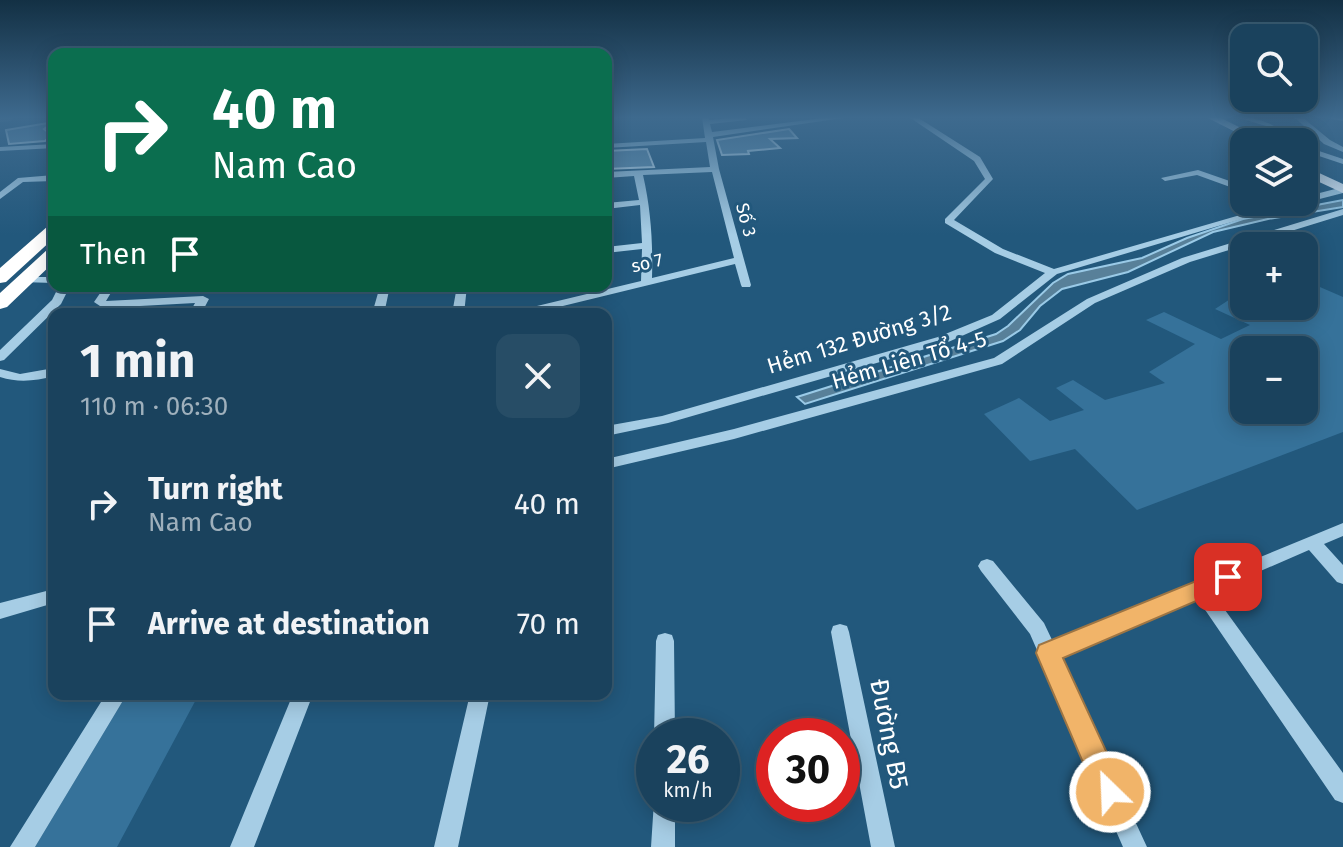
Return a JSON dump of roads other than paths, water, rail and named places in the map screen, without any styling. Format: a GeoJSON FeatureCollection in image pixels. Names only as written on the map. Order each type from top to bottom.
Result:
{"type":"FeatureCollection","features":[{"type":"Feature","properties":{"kind":"highway"},"geometry":{"type":"LineString","coordinates":[[0,278],[48,234]]}},
{"type":"Feature","properties":{"kind":"highway"},"geometry":{"type":"LineString","coordinates":[[0,303],[48,259]]}},
{"type":"Feature","properties":{"kind":"main road"},"geometry":{"type":"LineString","coordinates":[[1318,168],[1343,180]]}},
{"type":"Feature","properties":{"kind":"main road"},"geometry":{"type":"LineString","coordinates":[[1318,177],[1343,190]]}},
{"type":"Feature","properties":{"kind":"street","name":"Số 3"},"geometry":{"type":"LineString","coordinates":[[713,157],[746,285]]}},
{"type":"Feature","properties":{"kind":"street"},"geometry":{"type":"LineString","coordinates":[[973,157],[989,179],[948,221],[999,251],[1053,272]]}},
{"type":"Feature","properties":{"kind":"street"},"geometry":{"type":"LineString","coordinates":[[612,175],[715,169]]}},
{"type":"Feature","properties":{"kind":"street"},"geometry":{"type":"LineString","coordinates":[[1165,178],[1198,172],[1230,184]]}},
{"type":"Feature","properties":{"kind":"street"},"geometry":{"type":"LineString","coordinates":[[638,173],[645,202],[648,245],[646,281]]}},
{"type":"Feature","properties":{"kind":"street"},"geometry":{"type":"LineString","coordinates":[[0,196],[21,180],[48,178]]}},
{"type":"Feature","properties":{"kind":"street"},"geometry":{"type":"LineString","coordinates":[[1318,196],[1343,190]]}},
{"type":"Feature","properties":{"kind":"street"},"geometry":{"type":"LineString","coordinates":[[612,205],[645,202]]}},
{"type":"Feature","properties":{"kind":"street","name":"Hẻm Liên Tổ 4-5"},"geometry":{"type":"LineString","coordinates":[[612,463],[734,434],[998,361],[1104,295],[1186,260],[1343,212]]}},
{"type":"Feature","properties":{"kind":"street","name":"Hẻm 132 Đường 3/2"},"geometry":{"type":"LineString","coordinates":[[612,430],[663,420],[942,340],[996,317],[1053,272],[1242,216]]}},
{"type":"Feature","properties":{"kind":"street"},"geometry":{"type":"LineString","coordinates":[[612,249],[648,245]]}},
{"type":"Feature","properties":{"kind":"street","name":"so 7"},"geometry":{"type":"LineString","coordinates":[[612,290],[740,260]]}},
{"type":"Feature","properties":{"kind":"street"},"geometry":{"type":"LineString","coordinates":[[25,280],[48,280]]}},
{"type":"Feature","properties":{"kind":"street"},"geometry":{"type":"LineString","coordinates":[[106,292],[100,302],[103,305],[203,299],[198,308]]}},
{"type":"Feature","properties":{"kind":"street","name":"so 7"},"geometry":{"type":"LineString","coordinates":[[540,308],[603,292]]}},
{"type":"Feature","properties":{"kind":"street"},"geometry":{"type":"LineString","coordinates":[[0,357],[48,311]]}},
{"type":"Feature","properties":{"kind":"street"},"geometry":{"type":"LineString","coordinates":[[0,373],[11,378],[32,378],[48,374]]}},
{"type":"Feature","properties":{"kind":"street"},"geometry":{"type":"LineString","coordinates":[[1048,653],[1343,529]]}},
{"type":"Feature","properties":{"kind":"street"},"geometry":{"type":"LineString","coordinates":[[1312,542],[1343,577]]}},
{"type":"Feature","properties":{"kind":"street"},"geometry":{"type":"LineString","coordinates":[[987,566],[1037,629],[1135,847]]}},
{"type":"Feature","properties":{"kind":"street"},"geometry":{"type":"LineString","coordinates":[[1200,589],[1343,792]]}},
{"type":"Feature","properties":{"kind":"street"},"geometry":{"type":"LineString","coordinates":[[0,611],[48,598]]}},
{"type":"Feature","properties":{"kind":"street","name":"Đường B5"},"geometry":{"type":"LineString","coordinates":[[840,632],[883,847]]}},
{"type":"Feature","properties":{"kind":"street"},"geometry":{"type":"LineString","coordinates":[[664,718],[665,641]]}},
{"type":"Feature","properties":{"kind":"street"},"geometry":{"type":"LineString","coordinates":[[22,847],[113,700]]}},
{"type":"Feature","properties":{"kind":"street"},"geometry":{"type":"LineString","coordinates":[[242,847],[301,700]]}},
{"type":"Feature","properties":{"kind":"street"},"geometry":{"type":"LineString","coordinates":[[446,847],[479,700]]}},
{"type":"Feature","properties":{"kind":"street"},"geometry":{"type":"LineString","coordinates":[[663,847],[664,822]]}}]}
